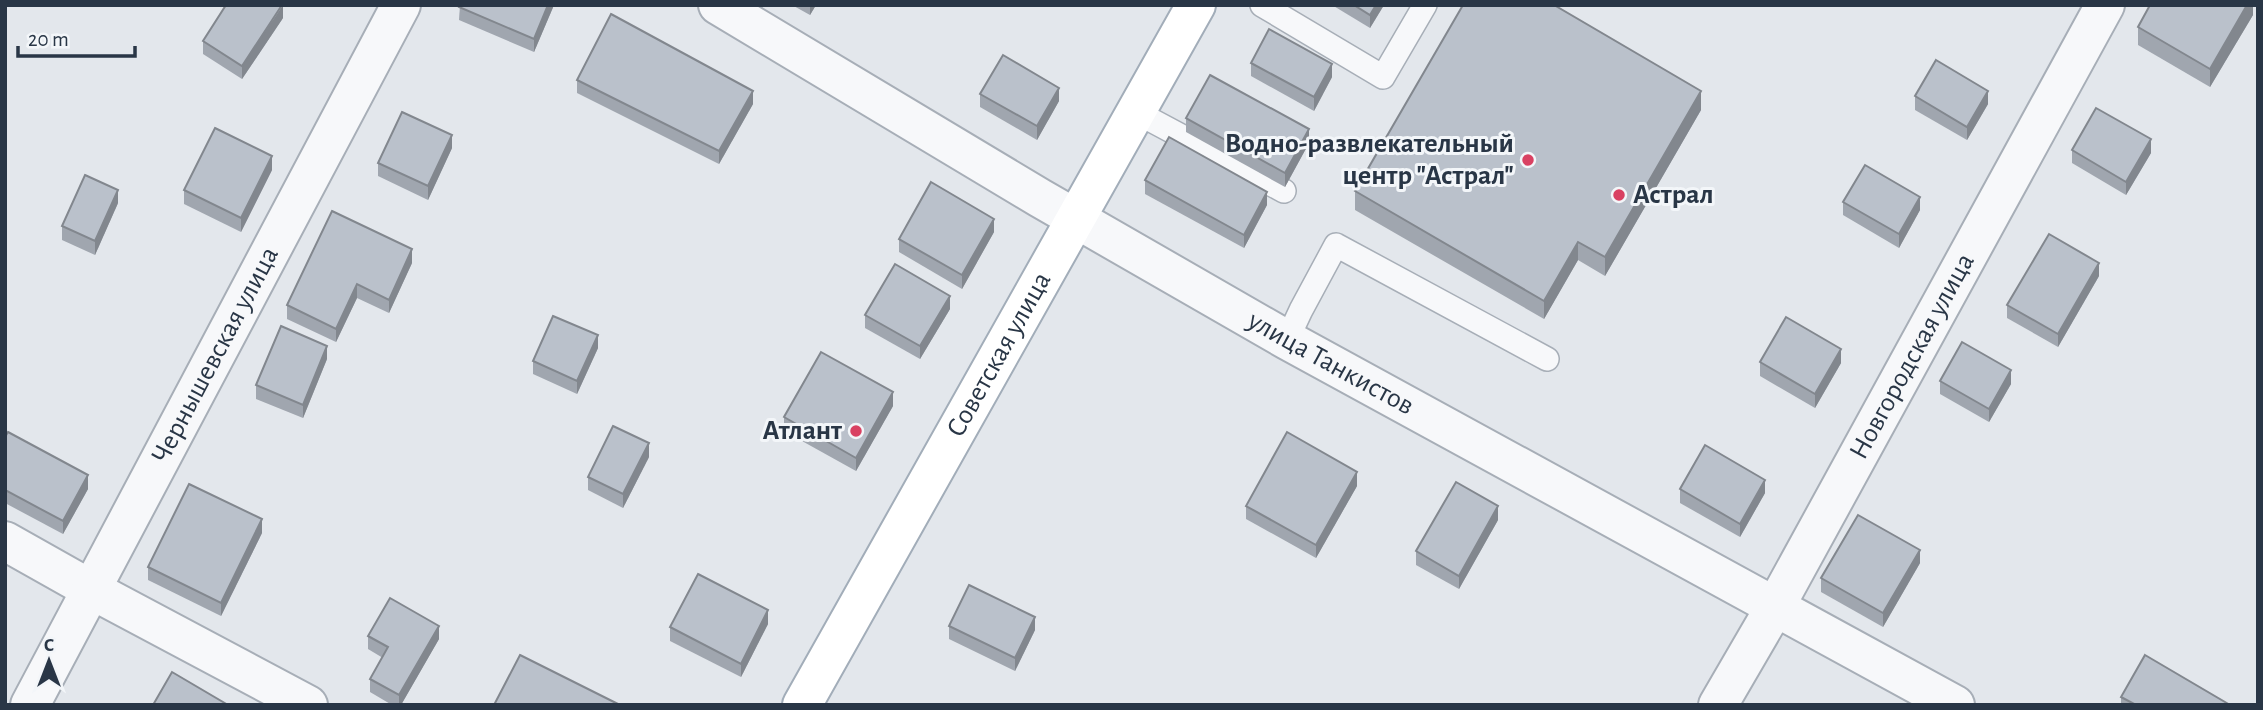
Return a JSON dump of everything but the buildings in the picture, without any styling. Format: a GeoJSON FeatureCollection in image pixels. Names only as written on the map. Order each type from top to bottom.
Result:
{"type":"FeatureCollection","features":[{"type":"Feature","properties":{"kind":"main road","name":"Советская улица"},"geometry":{"type":"LineString","coordinates":[[802,705],[1196,5]]}},
{"type":"Feature","properties":{"kind":"street","name":"Чернышевская улица"},"geometry":{"type":"LineString","coordinates":[[30,705],[401,5]]}},
{"type":"Feature","properties":{"kind":"street","name":"улица Танкистов"},"geometry":{"type":"LineString","coordinates":[[718,5],[1076,219],[1287,340],[1955,705]]}},
{"type":"Feature","properties":{"kind":"street","name":"Новгородская улица"},"geometry":{"type":"LineString","coordinates":[[1718,705],[1775,607],[2105,5]]}},
{"type":"Feature","properties":{"kind":"street"},"geometry":{"type":"LineString","coordinates":[[5,541],[308,705]]}},
{"type":"Feature","properties":{"kind":"lane"},"geometry":{"type":"LineString","coordinates":[[1262,5],[1383,78],[1425,5]]}},
{"type":"Feature","properties":{"kind":"lane"},"geometry":{"type":"LineString","coordinates":[[1136,112],[1284,191]]}},
{"type":"Feature","properties":{"kind":"lane"},"geometry":{"type":"LineString","coordinates":[[1287,340],[1336,245],[1547,359]]}},
{"type":"Feature","properties":{"kind":"place","name":"Водно-развлекательный центр \"Астрал\""},"geometry":{"type":"Point","coordinates":[1528,160]}},
{"type":"Feature","properties":{"kind":"place","name":"Астрал"},"geometry":{"type":"Point","coordinates":[1619,195]}},
{"type":"Feature","properties":{"kind":"place","name":"Атлант"},"geometry":{"type":"Point","coordinates":[856,431]}}]}
